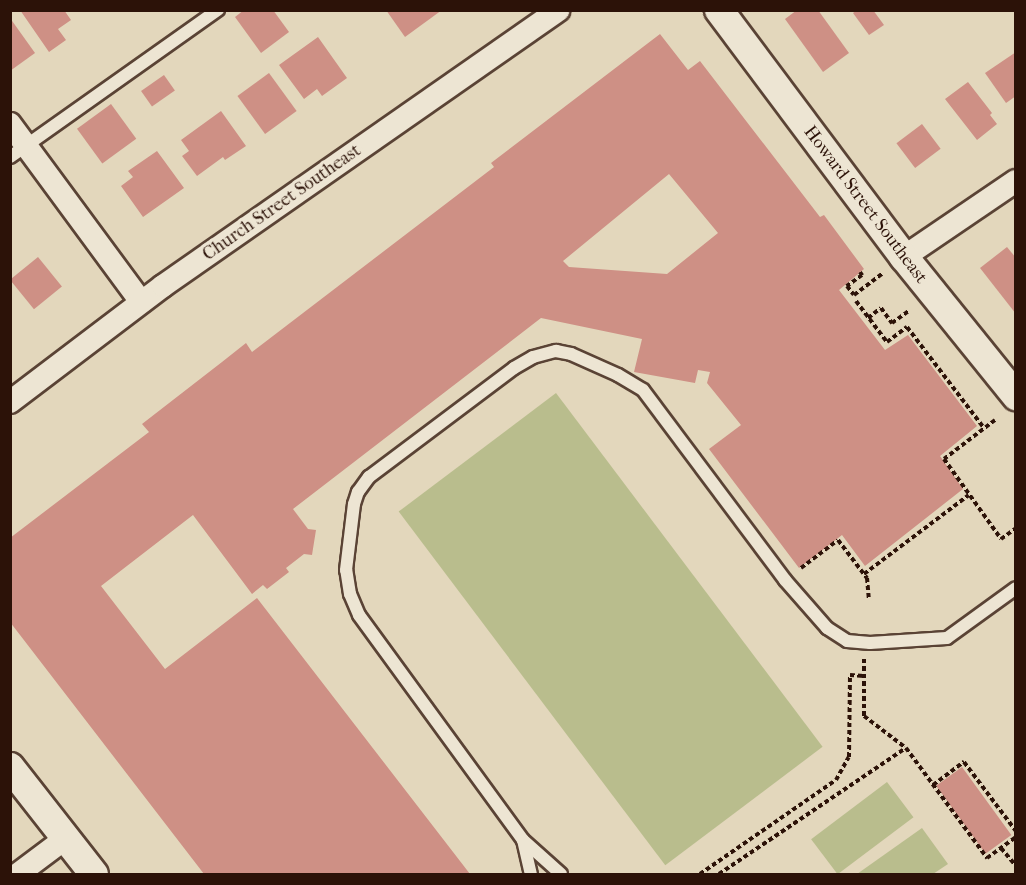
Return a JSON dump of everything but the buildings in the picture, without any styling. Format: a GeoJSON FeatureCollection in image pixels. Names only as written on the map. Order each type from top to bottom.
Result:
{"type":"FeatureCollection","features":[{"type":"Feature","properties":{"kind":"street","name":"Church Street Southeast"},"geometry":{"type":"LineString","coordinates":[[10,402],[141,302],[558,10]]}},
{"type":"Feature","properties":{"kind":"street","name":"Howard Street Southeast"},"geometry":{"type":"LineString","coordinates":[[719,10],[893,266],[1016,396]]}},
{"type":"Feature","properties":{"kind":"street"},"geometry":{"type":"LineString","coordinates":[[10,124],[18,151],[141,302]]}},
{"type":"Feature","properties":{"kind":"street"},"geometry":{"type":"LineString","coordinates":[[893,266],[1016,181]]}},
{"type":"Feature","properties":{"kind":"street"},"geometry":{"type":"LineString","coordinates":[[10,766],[94,874]]}},
{"type":"Feature","properties":{"kind":"street"},"geometry":{"type":"LineString","coordinates":[[18,874],[66,838]]}},
{"type":"Feature","properties":{"kind":"lane"},"geometry":{"type":"LineString","coordinates":[[18,151],[218,10]]}},
{"type":"Feature","properties":{"kind":"lane"},"geometry":{"type":"LineString","coordinates":[[561,874],[523,840],[359,615],[346,570],[354,504],[358,492],[369,477],[514,368],[556,351],[571,354],[618,375],[643,390],[785,580],[826,628],[847,641],[870,644],[947,638],[1016,588]]}},
{"type":"Feature","properties":{"kind":"lane"},"geometry":{"type":"LineString","coordinates":[[523,840],[531,874]]}},
{"type":"Feature","properties":{"kind":"path"},"geometry":{"type":"LineString","coordinates":[[860,272],[862,275],[847,286],[854,295],[893,266]]}},
{"type":"Feature","properties":{"kind":"path"},"geometry":{"type":"LineString","coordinates":[[856,301],[887,342],[907,327],[984,428]]}},
{"type":"Feature","properties":{"kind":"path"},"geometry":{"type":"LineString","coordinates":[[868,318],[881,308],[892,323],[910,310]]}},
{"type":"Feature","properties":{"kind":"path"},"geometry":{"type":"LineString","coordinates":[[995,420],[944,459],[1001,539],[1016,528]]}},
{"type":"Feature","properties":{"kind":"path"},"geometry":{"type":"LineString","coordinates":[[864,574],[969,495]]}},
{"type":"Feature","properties":{"kind":"path"},"geometry":{"type":"LineString","coordinates":[[785,580],[838,540],[867,578],[869,599]]}},
{"type":"Feature","properties":{"kind":"path"},"geometry":{"type":"LineString","coordinates":[[700,874],[836,780],[849,757],[850,675],[864,675],[864,716],[906,748],[987,858],[1016,837]]}},
{"type":"Feature","properties":{"kind":"path"},"geometry":{"type":"LineString","coordinates":[[719,874],[906,748]]}},
{"type":"Feature","properties":{"kind":"path"},"geometry":{"type":"LineString","coordinates":[[933,785],[964,762],[1016,831]]}},
{"type":"Feature","properties":{"kind":"path"},"geometry":{"type":"LineString","coordinates":[[1001,848],[1016,866]]}},
{"type":"Feature","properties":{"kind":"green space"},"geometry":{"type":"Polygon","coordinates":[[[556,393],[823,747],[665,865],[399,512],[556,393]]]}},
{"type":"Feature","properties":{"kind":"green space"},"geometry":{"type":"Polygon","coordinates":[[[887,782],[913,817],[838,874],[811,839],[887,782]]]}},
{"type":"Feature","properties":{"kind":"green space"},"geometry":{"type":"Polygon","coordinates":[[[922,828],[948,864],[933,874],[857,874],[922,828]]]}}]}
